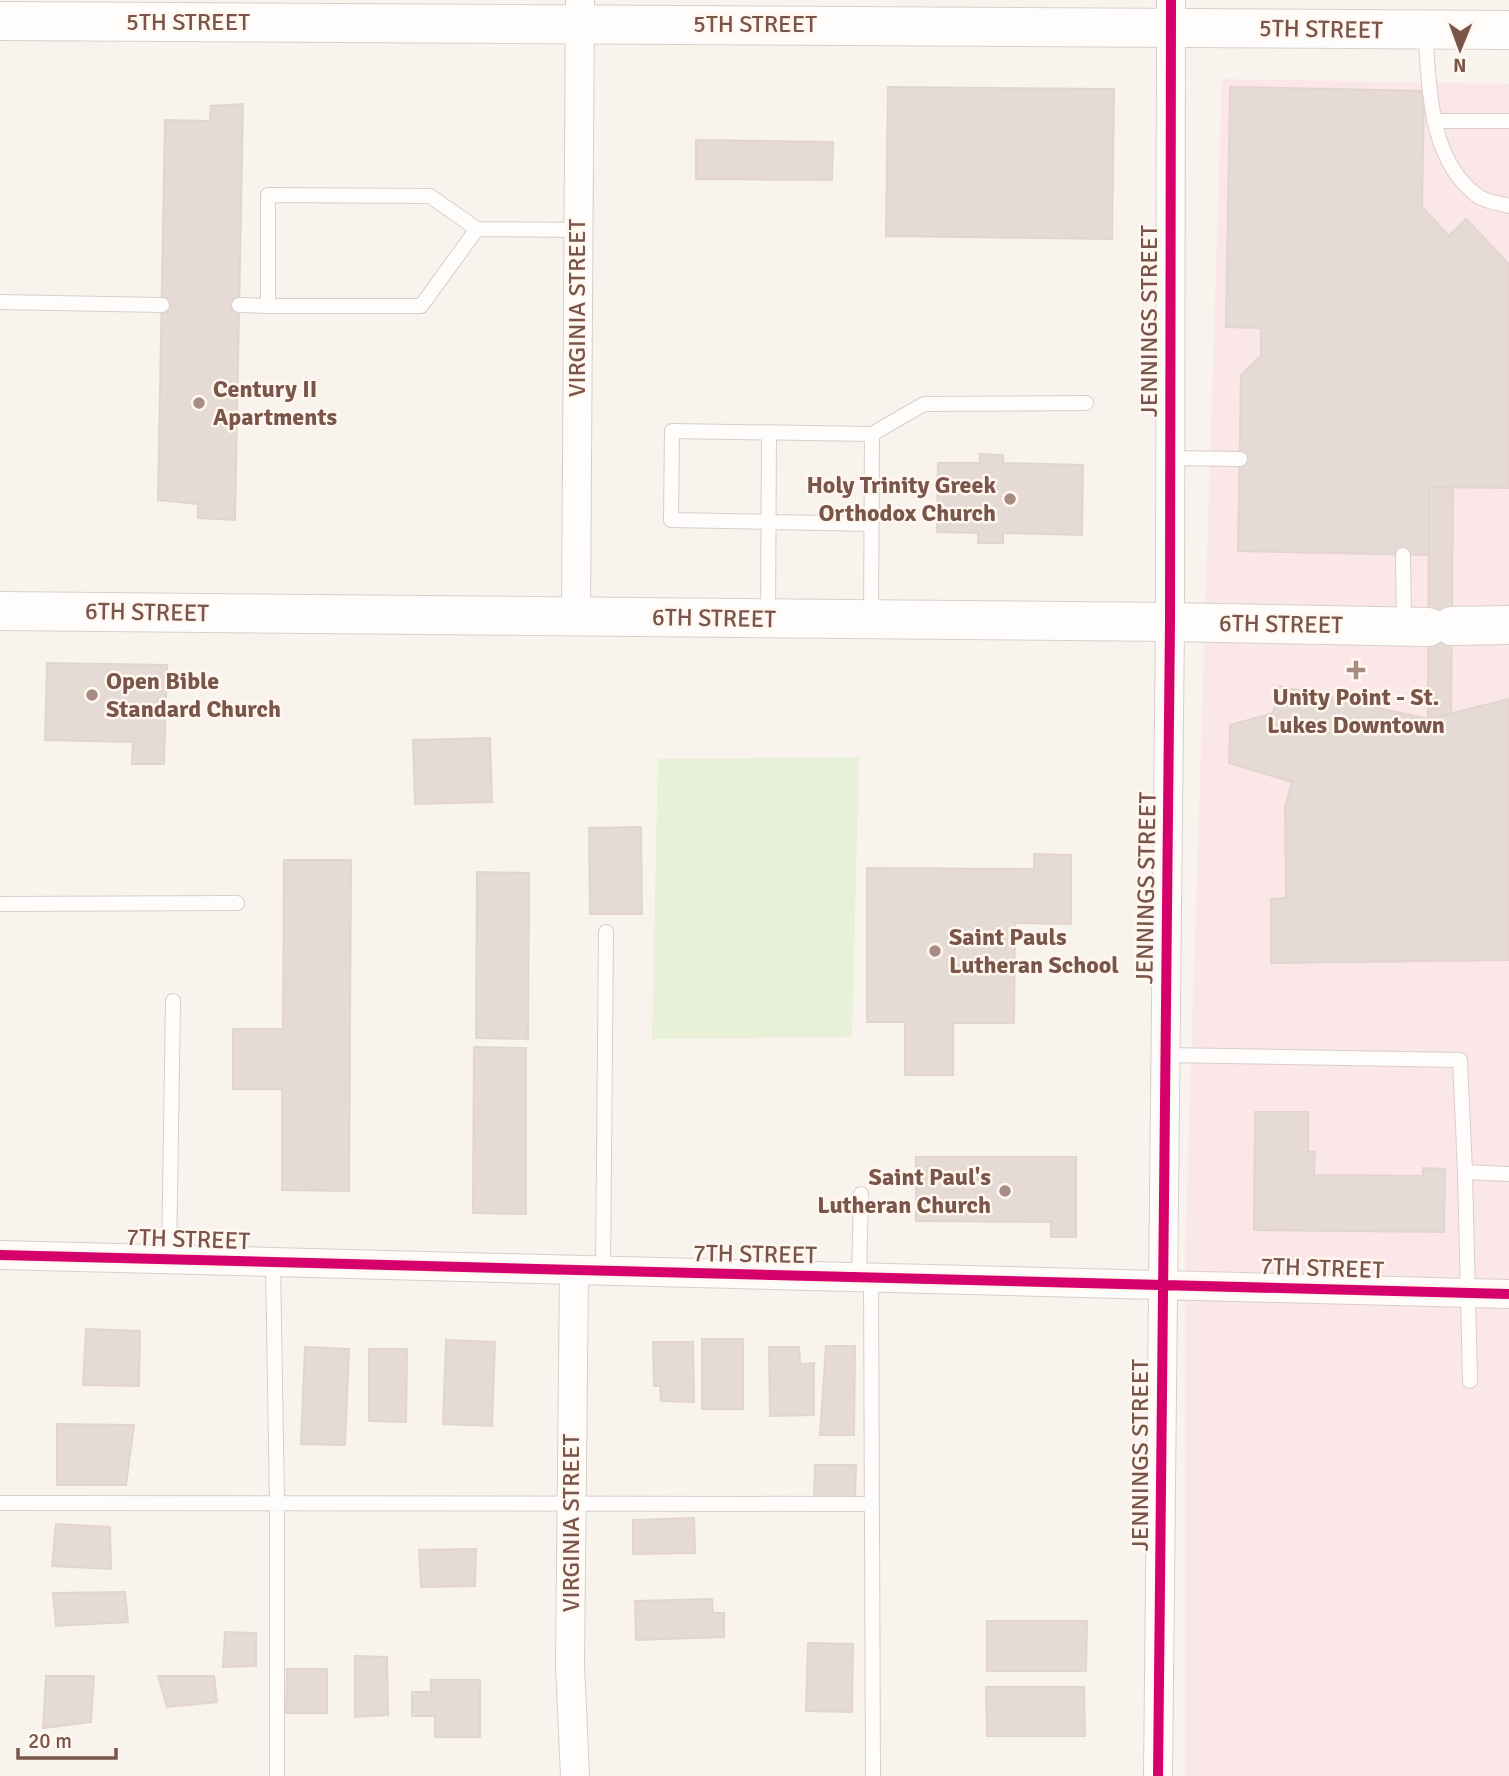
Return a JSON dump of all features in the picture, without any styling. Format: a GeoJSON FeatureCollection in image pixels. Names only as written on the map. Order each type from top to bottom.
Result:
{"type":"FeatureCollection","features":[{"type":"Feature","properties":{"kind":"main road","name":"5TH STREET"},"geometry":{"type":"LineString","coordinates":[[0,20],[579,12],[1171,14],[1425,30],[1509,30]]}},
{"type":"Feature","properties":{"kind":"main road","name":"6TH STREET"},"geometry":{"type":"LineString","coordinates":[[0,611],[1509,625]]}},
{"type":"Feature","properties":{"kind":"street","name":"VIRGINIA STREET"},"geometry":{"type":"LineString","coordinates":[[576,616],[579,12]]}},
{"type":"Feature","properties":{"kind":"street","name":"JENNINGS STREET"},"geometry":{"type":"LineString","coordinates":[[1158,1776],[1170,622],[1171,14]]}},
{"type":"Feature","properties":{"kind":"street","name":"7TH STREET"},"geometry":{"type":"LineString","coordinates":[[0,1255],[1509,1294]]}},
{"type":"Feature","properties":{"kind":"street","name":"VIRGINIA STREET"},"geometry":{"type":"LineString","coordinates":[[574,1270],[570,1665],[575,1776]]}},
{"type":"Feature","properties":{"kind":"lane"},"geometry":{"type":"LineString","coordinates":[[1425,30],[1434,121],[1454,173],[1480,198],[1509,206]]}},
{"type":"Feature","properties":{"kind":"lane"},"geometry":{"type":"LineString","coordinates":[[1434,121],[1509,121]]}},
{"type":"Feature","properties":{"kind":"lane"},"geometry":{"type":"LineString","coordinates":[[268,306],[268,195],[430,195],[477,229],[578,230]]}},
{"type":"Feature","properties":{"kind":"lane"},"geometry":{"type":"LineString","coordinates":[[239,305],[421,306],[477,229]]}},
{"type":"Feature","properties":{"kind":"lane"},"geometry":{"type":"LineString","coordinates":[[0,302],[162,304]]}},
{"type":"Feature","properties":{"kind":"lane"},"geometry":{"type":"LineString","coordinates":[[872,524],[671,520],[672,431],[872,434],[924,404],[1086,403]]}},
{"type":"Feature","properties":{"kind":"lane"},"geometry":{"type":"LineString","coordinates":[[768,618],[769,433]]}},
{"type":"Feature","properties":{"kind":"lane"},"geometry":{"type":"LineString","coordinates":[[871,619],[872,434]]}},
{"type":"Feature","properties":{"kind":"lane"},"geometry":{"type":"LineString","coordinates":[[1170,458],[1240,459]]}},
{"type":"Feature","properties":{"kind":"lane"},"geometry":{"type":"LineString","coordinates":[[1403,555],[1428,626]]}},
{"type":"Feature","properties":{"kind":"lane"},"geometry":{"type":"LineString","coordinates":[[0,904],[237,903]]}},
{"type":"Feature","properties":{"kind":"lane"},"geometry":{"type":"LineString","coordinates":[[603,1271],[606,932]]}},
{"type":"Feature","properties":{"kind":"lane"},"geometry":{"type":"LineString","coordinates":[[169,1260],[173,1001]]}},
{"type":"Feature","properties":{"kind":"lane"},"geometry":{"type":"LineString","coordinates":[[1165,1055],[1460,1060],[1470,1381]]}},
{"type":"Feature","properties":{"kind":"lane"},"geometry":{"type":"LineString","coordinates":[[1465,1172],[1509,1174]]}},
{"type":"Feature","properties":{"kind":"lane"},"geometry":{"type":"LineString","coordinates":[[861,1194],[871,1504],[873,1776]]}},
{"type":"Feature","properties":{"kind":"lane"},"geometry":{"type":"LineString","coordinates":[[273,1263],[277,1503],[276,1776]]}},
{"type":"Feature","properties":{"kind":"lane"},"geometry":{"type":"LineString","coordinates":[[0,1503],[871,1504]]}},
{"type":"Feature","properties":{"kind":"shaded area","name":"Unity Point - St. Lukes Downtown"},"geometry":{"type":"Polygon","coordinates":[[[1222,79],[1509,84],[1509,1776],[1185,1776],[1185,1256],[1222,79]]]}},
{"type":"Feature","properties":{"kind":"green space"},"geometry":{"type":"Polygon","coordinates":[[[859,757],[852,1037],[652,1039],[658,759],[859,757]]]}},
{"type":"Feature","properties":{"kind":"building"},"geometry":{"type":"Polygon","coordinates":[[[888,87],[1114,89],[1112,239],[886,236],[888,87]]]}},
{"type":"Feature","properties":{"kind":"building"},"geometry":{"type":"Polygon","coordinates":[[[1230,87],[1424,91],[1422,207],[1449,236],[1466,219],[1509,264],[1509,488],[1429,487],[1429,555],[1238,551],[1241,375],[1261,356],[1261,328],[1226,327],[1230,87]]]}},
{"type":"Feature","properties":{"kind":"building","name":"Century II Apartments"},"geometry":{"type":"Polygon","coordinates":[[[243,104],[235,520],[198,518],[198,504],[158,500],[165,120],[210,121],[211,106],[243,104]]]}},
{"type":"Feature","properties":{"kind":"building"},"geometry":{"type":"Polygon","coordinates":[[[696,140],[833,142],[832,180],[696,179],[696,140]]]}},
{"type":"Feature","properties":{"kind":"building","name":"Holy Trinity Greek Orthodox Church"},"geometry":{"type":"Polygon","coordinates":[[[980,454],[1003,455],[1003,463],[1083,465],[1082,535],[1003,533],[1003,543],[978,543],[978,533],[937,532],[938,463],[980,463],[980,454]]]}},
{"type":"Feature","properties":{"kind":"building"},"geometry":{"type":"Polygon","coordinates":[[[1429,487],[1453,488],[1451,714],[1428,719],[1429,487]]]}},
{"type":"Feature","properties":{"kind":"building"},"geometry":{"type":"Polygon","coordinates":[[[47,663],[167,665],[164,764],[132,764],[133,742],[45,740],[47,663]]]}},
{"type":"Feature","properties":{"kind":"building"},"geometry":{"type":"Polygon","coordinates":[[[1280,686],[1428,719],[1509,699],[1509,960],[1271,963],[1271,899],[1286,898],[1285,807],[1292,782],[1229,763],[1230,725],[1273,713],[1280,686]]]}},
{"type":"Feature","properties":{"kind":"building"},"geometry":{"type":"Polygon","coordinates":[[[490,738],[492,802],[415,804],[413,740],[490,738]]]}},
{"type":"Feature","properties":{"kind":"building"},"geometry":{"type":"Polygon","coordinates":[[[641,827],[642,914],[590,914],[589,828],[641,827]]]}},
{"type":"Feature","properties":{"kind":"building"},"geometry":{"type":"Polygon","coordinates":[[[1034,854],[1071,855],[1071,924],[1015,923],[1014,1023],[953,1023],[953,1075],[905,1075],[905,1022],[867,1022],[867,868],[1034,869],[1034,854]]]}},
{"type":"Feature","properties":{"kind":"building"},"geometry":{"type":"Polygon","coordinates":[[[284,860],[351,860],[349,1191],[282,1190],[282,1089],[233,1089],[233,1029],[283,1029],[284,860]]]}},
{"type":"Feature","properties":{"kind":"building"},"geometry":{"type":"Polygon","coordinates":[[[477,872],[529,873],[528,1039],[476,1038],[477,872]]]}},
{"type":"Feature","properties":{"kind":"building"},"geometry":{"type":"Polygon","coordinates":[[[474,1047],[526,1048],[526,1214],[473,1213],[474,1047]]]}},
{"type":"Feature","properties":{"kind":"building"},"geometry":{"type":"Polygon","coordinates":[[[1255,1112],[1308,1112],[1308,1152],[1315,1152],[1314,1175],[1423,1176],[1423,1168],[1445,1169],[1444,1232],[1254,1230],[1255,1112]]]}},
{"type":"Feature","properties":{"kind":"building"},"geometry":{"type":"Polygon","coordinates":[[[916,1157],[1076,1157],[1076,1237],[1051,1237],[1051,1222],[916,1221],[916,1157]]]}},
{"type":"Feature","properties":{"kind":"building"},"geometry":{"type":"Polygon","coordinates":[[[86,1329],[140,1331],[139,1386],[83,1385],[86,1329]]]}},
{"type":"Feature","properties":{"kind":"building"},"geometry":{"type":"Polygon","coordinates":[[[702,1339],[743,1339],[743,1409],[702,1409],[702,1339]]]}},
{"type":"Feature","properties":{"kind":"building"},"geometry":{"type":"Polygon","coordinates":[[[446,1340],[495,1342],[492,1426],[443,1424],[446,1340]]]}},
{"type":"Feature","properties":{"kind":"building"},"geometry":{"type":"Polygon","coordinates":[[[653,1342],[693,1342],[694,1402],[661,1401],[660,1386],[654,1386],[653,1342]]]}},
{"type":"Feature","properties":{"kind":"building"},"geometry":{"type":"Polygon","coordinates":[[[826,1346],[855,1346],[854,1435],[820,1435],[826,1346]]]}},
{"type":"Feature","properties":{"kind":"building"},"geometry":{"type":"Polygon","coordinates":[[[305,1347],[349,1349],[345,1445],[301,1444],[305,1347]]]}},
{"type":"Feature","properties":{"kind":"building"},"geometry":{"type":"Polygon","coordinates":[[[769,1347],[799,1347],[800,1364],[814,1363],[814,1415],[770,1416],[769,1347]]]}},
{"type":"Feature","properties":{"kind":"building"},"geometry":{"type":"Polygon","coordinates":[[[369,1349],[407,1349],[406,1422],[369,1421],[369,1349]]]}},
{"type":"Feature","properties":{"kind":"building"},"geometry":{"type":"Polygon","coordinates":[[[57,1424],[134,1425],[126,1485],[57,1485],[57,1424]]]}},
{"type":"Feature","properties":{"kind":"building"},"geometry":{"type":"Polygon","coordinates":[[[815,1465],[856,1465],[855,1496],[814,1498],[815,1465]]]}},
{"type":"Feature","properties":{"kind":"building"},"geometry":{"type":"Polygon","coordinates":[[[694,1518],[695,1553],[633,1554],[633,1520],[694,1518]]]}},
{"type":"Feature","properties":{"kind":"building"},"geometry":{"type":"Polygon","coordinates":[[[56,1524],[110,1527],[111,1569],[52,1566],[56,1524]]]}},
{"type":"Feature","properties":{"kind":"building"},"geometry":{"type":"Polygon","coordinates":[[[476,1549],[475,1586],[421,1587],[419,1550],[476,1549]]]}},
{"type":"Feature","properties":{"kind":"building"},"geometry":{"type":"Polygon","coordinates":[[[125,1592],[128,1622],[56,1626],[53,1593],[125,1592]]]}},
{"type":"Feature","properties":{"kind":"building"},"geometry":{"type":"Polygon","coordinates":[[[712,1599],[713,1613],[724,1613],[724,1637],[636,1640],[635,1601],[712,1599]]]}},
{"type":"Feature","properties":{"kind":"building"},"geometry":{"type":"Polygon","coordinates":[[[987,1621],[1087,1621],[1086,1671],[987,1671],[987,1621]]]}},
{"type":"Feature","properties":{"kind":"building"},"geometry":{"type":"Polygon","coordinates":[[[225,1632],[256,1633],[256,1666],[223,1667],[225,1632]]]}},
{"type":"Feature","properties":{"kind":"building"},"geometry":{"type":"Polygon","coordinates":[[[808,1643],[853,1644],[852,1712],[806,1711],[808,1643]]]}},
{"type":"Feature","properties":{"kind":"building"},"geometry":{"type":"Polygon","coordinates":[[[355,1656],[387,1657],[388,1715],[355,1717],[355,1656]]]}},
{"type":"Feature","properties":{"kind":"building"},"geometry":{"type":"Polygon","coordinates":[[[287,1669],[327,1669],[327,1713],[286,1713],[287,1669]]]}},
{"type":"Feature","properties":{"kind":"building"},"geometry":{"type":"Polygon","coordinates":[[[46,1676],[94,1676],[91,1722],[43,1728],[46,1676]]]}},
{"type":"Feature","properties":{"kind":"building"},"geometry":{"type":"Polygon","coordinates":[[[158,1676],[214,1676],[217,1702],[167,1707],[158,1676]]]}},
{"type":"Feature","properties":{"kind":"building"},"geometry":{"type":"Polygon","coordinates":[[[431,1680],[480,1680],[480,1737],[435,1737],[435,1716],[412,1716],[412,1692],[431,1692],[431,1680]]]}},
{"type":"Feature","properties":{"kind":"building"},"geometry":{"type":"Polygon","coordinates":[[[986,1687],[1084,1687],[1085,1736],[987,1736],[986,1687]]]}},
{"type":"Feature","properties":{"kind":"cycle path"},"geometry":{"type":"LineString","coordinates":[[1158,1776],[1170,622],[1171,0]]}},
{"type":"Feature","properties":{"kind":"cycle path"},"geometry":{"type":"LineString","coordinates":[[0,1255],[1509,1294]]}},
{"type":"Feature","properties":{"kind":"place","name":"Century II Apartments"},"geometry":{"type":"Point","coordinates":[199,403]}},
{"type":"Feature","properties":{"kind":"place","name":"Holy Trinity Greek Orthodox Church"},"geometry":{"type":"Point","coordinates":[1010,499]}},
{"type":"Feature","properties":{"kind":"place","name":"Unity Point - St. Lukes Downtown"},"geometry":{"type":"Point","coordinates":[1356,670]}},
{"type":"Feature","properties":{"kind":"place","name":"Open Bible Standard Church"},"geometry":{"type":"Point","coordinates":[92,695]}},
{"type":"Feature","properties":{"kind":"place","name":"Saint Pauls Lutheran School"},"geometry":{"type":"Point","coordinates":[935,951]}},
{"type":"Feature","properties":{"kind":"place","name":"Saint Paul's Lutheran Church"},"geometry":{"type":"Point","coordinates":[1005,1191]}}]}
